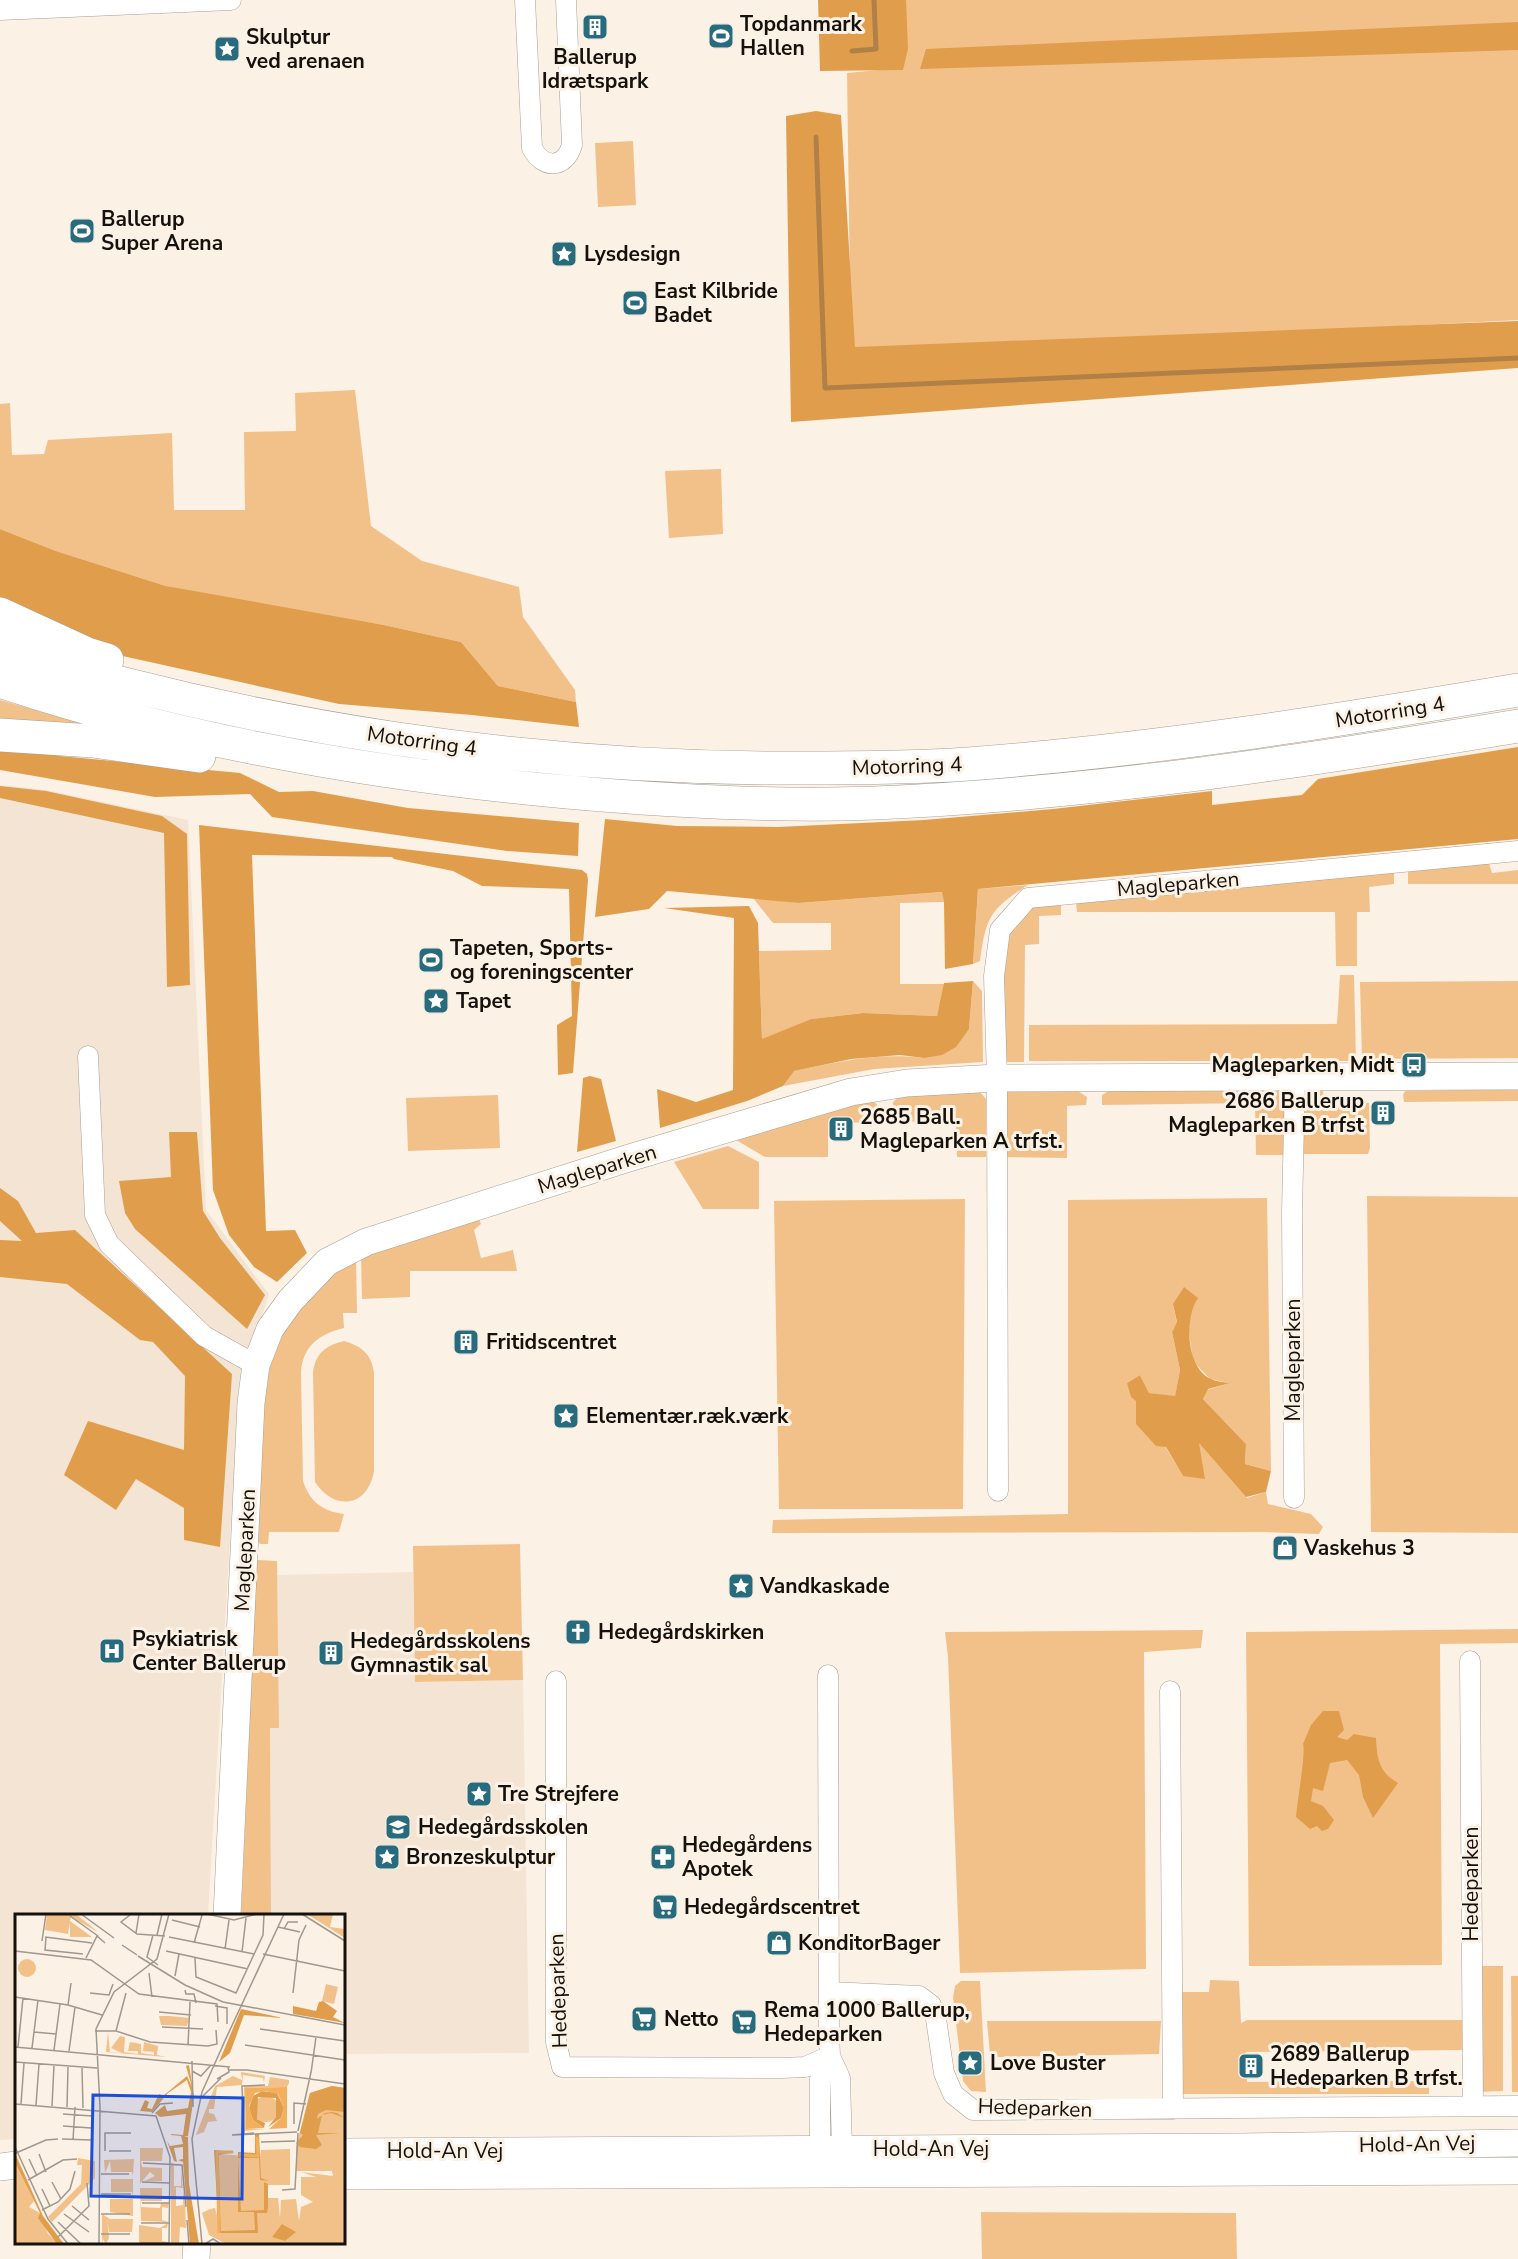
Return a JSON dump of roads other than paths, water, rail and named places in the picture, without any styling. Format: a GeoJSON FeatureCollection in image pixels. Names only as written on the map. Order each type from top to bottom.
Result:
{"type":"FeatureCollection","features":[{"type":"Feature","properties":{"kind":"highway"},"geometry":{"type":"LineString","coordinates":[[0,614],[87,654],[294,721]]}},
{"type":"Feature","properties":{"kind":"highway"},"geometry":{"type":"LineString","coordinates":[[0,649],[47,664],[181,697],[294,721]]}},
{"type":"Feature","properties":{"kind":"highway"},"geometry":{"type":"LineString","coordinates":[[0,681],[40,695],[159,727],[267,751],[397,773],[480,784]]}},
{"type":"Feature","properties":{"kind":"highway","name":"Motorring 4"},"geometry":{"type":"LineString","coordinates":[[294,721],[485,751],[624,763],[735,768],[867,768],[966,764],[1164,744],[1316,724],[1518,690]]}},
{"type":"Feature","properties":{"kind":"highway","name":"Motorring 4"},"geometry":{"type":"LineString","coordinates":[[480,784],[627,798],[735,803],[872,803],[1087,788],[1318,758],[1518,726]]}},
{"type":"Feature","properties":{"kind":"highway"},"geometry":{"type":"LineString","coordinates":[[0,735],[93,741],[210,758],[338,782],[388,786],[480,784]]}},
{"type":"Feature","properties":{"kind":"street"},"geometry":{"type":"LineString","coordinates":[[0,10],[231,0]]}},
{"type":"Feature","properties":{"kind":"street"},"geometry":{"type":"LineString","coordinates":[[525,0],[532,148],[536,157],[553,164],[563,161],[569,155],[572,146],[566,0]]}},
{"type":"Feature","properties":{"kind":"street","name":"Magleparken"},"geometry":{"type":"LineString","coordinates":[[998,1491],[997,1078],[994,976],[1000,930],[1028,898],[1518,851]]}},
{"type":"Feature","properties":{"kind":"street"},"geometry":{"type":"LineString","coordinates":[[88,1056],[95,1215],[109,1244],[204,1336],[256,1365]]}},
{"type":"Feature","properties":{"kind":"street","name":"Magleparken"},"geometry":{"type":"LineString","coordinates":[[227,1914],[251,1403],[256,1365],[270,1329],[290,1301],[327,1262],[366,1242],[629,1158],[851,1092],[907,1083],[997,1078],[1518,1076]]}},
{"type":"Feature","properties":{"kind":"street","name":"Magleparken"},"geometry":{"type":"LineString","coordinates":[[1294,1498],[1292,1212],[1295,1078]]}},
{"type":"Feature","properties":{"kind":"street","name":"Hedeparken"},"geometry":{"type":"LineString","coordinates":[[1470,1661],[1473,2106]]}},
{"type":"Feature","properties":{"kind":"street"},"geometry":{"type":"LineString","coordinates":[[828,1675],[830,2056],[840,2078],[831,2157]]}},
{"type":"Feature","properties":{"kind":"street","name":"Hedeparken"},"geometry":{"type":"LineString","coordinates":[[556,1681],[556,2042],[562,2067],[782,2068],[806,2067],[830,2056]]}},
{"type":"Feature","properties":{"kind":"street"},"geometry":{"type":"LineString","coordinates":[[1170,1691],[1173,2109]]}},
{"type":"Feature","properties":{"kind":"street","name":"Hedeparken"},"geometry":{"type":"LineString","coordinates":[[829,1992],[920,1996],[931,2005],[936,2019],[944,2073],[953,2094],[973,2110],[1518,2106]]}},
{"type":"Feature","properties":{"kind":"street","name":"Hold-An Vej"},"geometry":{"type":"LineString","coordinates":[[345,2176],[831,2157],[1518,2143]]}},
{"type":"Feature","properties":{"kind":"street","name":"Hold-An Vej"},"geometry":{"type":"LineString","coordinates":[[345,2152],[831,2157],[1518,2171]]}},
{"type":"Feature","properties":{"kind":"street"},"geometry":{"type":"LineString","coordinates":[[0,2167],[15,2165]]}},
{"type":"Feature","properties":{"kind":"street"},"geometry":{"type":"LineString","coordinates":[[196,2259],[197,2244]]}},
{"type":"Feature","properties":{"kind":"waterway"},"geometry":{"type":"LineString","coordinates":[[852,51],[876,49],[874,0]]}},
{"type":"Feature","properties":{"kind":"waterway"},"geometry":{"type":"LineString","coordinates":[[816,137],[825,388],[1518,358]]}},
{"type":"Feature","properties":{"kind":"place","name":"Ballerup Idrætspark"},"geometry":{"type":"Point","coordinates":[595,27]}},
{"type":"Feature","properties":{"kind":"place","name":"Topdanmark Hallen"},"geometry":{"type":"Point","coordinates":[721,36]}},
{"type":"Feature","properties":{"kind":"place","name":"Skulptur ved arenaen"},"geometry":{"type":"Point","coordinates":[227,49]}},
{"type":"Feature","properties":{"kind":"place","name":"Ballerup Super Arena"},"geometry":{"type":"Point","coordinates":[82,231]}},
{"type":"Feature","properties":{"kind":"place","name":"Lysdesign"},"geometry":{"type":"Point","coordinates":[564,254]}},
{"type":"Feature","properties":{"kind":"place","name":"East Kilbride Badet"},"geometry":{"type":"Point","coordinates":[635,303]}},
{"type":"Feature","properties":{"kind":"place","name":"Tapeten, Sports- og foreningscenter"},"geometry":{"type":"Point","coordinates":[431,960]}},
{"type":"Feature","properties":{"kind":"place","name":"Tapet"},"geometry":{"type":"Point","coordinates":[436,1001]}},
{"type":"Feature","properties":{"kind":"place","name":"Magleparken, Midt"},"geometry":{"type":"Point","coordinates":[1414,1065]}},
{"type":"Feature","properties":{"kind":"place","name":"2686 Ballerup Magleparken B trfst"},"geometry":{"type":"Point","coordinates":[1383,1113]}},
{"type":"Feature","properties":{"kind":"place","name":"2685 Ball. Magleparken A trfst."},"geometry":{"type":"Point","coordinates":[841,1129]}},
{"type":"Feature","properties":{"kind":"place","name":"Fritidscentret"},"geometry":{"type":"Point","coordinates":[466,1342]}},
{"type":"Feature","properties":{"kind":"place","name":"Elementær.ræk.værk"},"geometry":{"type":"Point","coordinates":[566,1416]}},
{"type":"Feature","properties":{"kind":"place","name":"Vaskehus 3"},"geometry":{"type":"Point","coordinates":[1285,1548]}},
{"type":"Feature","properties":{"kind":"place","name":"Vandkaskade"},"geometry":{"type":"Point","coordinates":[741,1586]}},
{"type":"Feature","properties":{"kind":"place","name":"Hedegårdskirken"},"geometry":{"type":"Point","coordinates":[578,1632]}},
{"type":"Feature","properties":{"kind":"place","name":"Psykiatrisk Center Ballerup"},"geometry":{"type":"Point","coordinates":[112,1651]}},
{"type":"Feature","properties":{"kind":"place","name":"Hedegårdsskolens Gymnastik sal"},"geometry":{"type":"Point","coordinates":[331,1653]}},
{"type":"Feature","properties":{"kind":"place","name":"Tre Strejfere"},"geometry":{"type":"Point","coordinates":[479,1794]}},
{"type":"Feature","properties":{"kind":"place","name":"Hedegårdsskolen"},"geometry":{"type":"Point","coordinates":[398,1827]}},
{"type":"Feature","properties":{"kind":"place","name":"Bronzeskulptur"},"geometry":{"type":"Point","coordinates":[387,1857]}},
{"type":"Feature","properties":{"kind":"place","name":"Hedegårdens Apotek"},"geometry":{"type":"Point","coordinates":[663,1857]}},
{"type":"Feature","properties":{"kind":"place","name":"Hedegårdscentret"},"geometry":{"type":"Point","coordinates":[665,1907]}},
{"type":"Feature","properties":{"kind":"place","name":"KonditorBager"},"geometry":{"type":"Point","coordinates":[779,1943]}},
{"type":"Feature","properties":{"kind":"place","name":"Netto"},"geometry":{"type":"Point","coordinates":[644,2019]}},
{"type":"Feature","properties":{"kind":"place","name":"Rema 1000 Ballerup, Hedeparken"},"geometry":{"type":"Point","coordinates":[744,2022]}},
{"type":"Feature","properties":{"kind":"place","name":"Love Buster"},"geometry":{"type":"Point","coordinates":[970,2063]}},
{"type":"Feature","properties":{"kind":"place","name":"2689 Ballerup Hedeparken B trfst."},"geometry":{"type":"Point","coordinates":[1251,2066]}}]}
